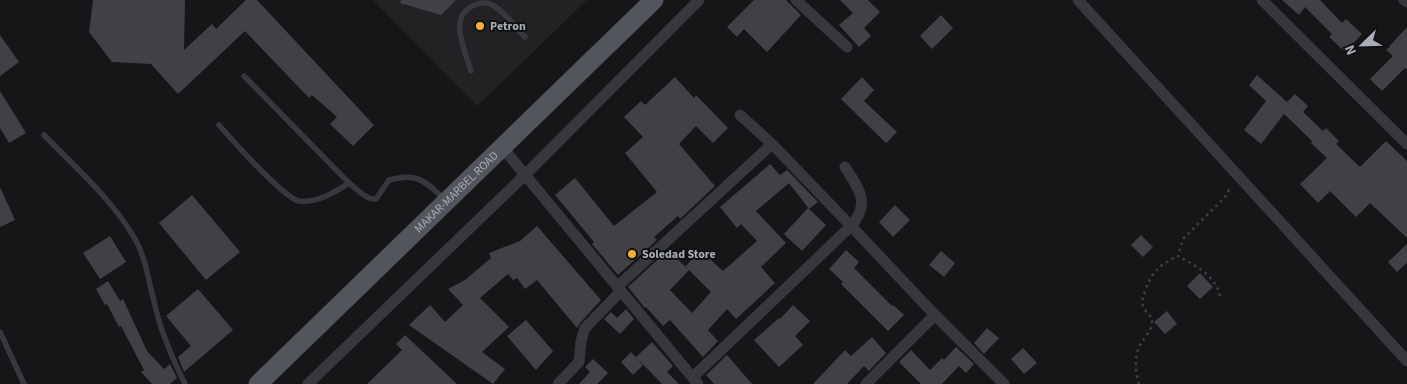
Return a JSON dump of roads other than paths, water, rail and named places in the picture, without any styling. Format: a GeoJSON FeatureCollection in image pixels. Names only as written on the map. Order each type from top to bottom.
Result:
{"type":"FeatureCollection","features":[{"type":"Feature","properties":{"kind":"main road","name":"MAKAR-MARBEL ROAD"},"geometry":{"type":"LineString","coordinates":[[258,384],[654,0]]}},
{"type":"Feature","properties":{"kind":"street"},"geometry":{"type":"LineString","coordinates":[[308,384],[525,174],[699,0]]}},
{"type":"Feature","properties":{"kind":"street"},"geometry":{"type":"LineString","coordinates":[[796,0],[847,48]]}},
{"type":"Feature","properties":{"kind":"street"},"geometry":{"type":"LineString","coordinates":[[1078,0],[1407,361]]}},
{"type":"Feature","properties":{"kind":"street"},"geometry":{"type":"LineString","coordinates":[[1262,0],[1407,144]]}},
{"type":"Feature","properties":{"kind":"street"},"geometry":{"type":"LineString","coordinates":[[740,115],[772,144],[935,316],[1004,384]]}},
{"type":"Feature","properties":{"kind":"street"},"geometry":{"type":"LineString","coordinates":[[558,384],[579,362],[581,341],[585,328],[619,289],[772,144]]}},
{"type":"Feature","properties":{"kind":"street"},"geometry":{"type":"LineString","coordinates":[[502,147],[696,380],[858,218],[862,210],[862,199],[858,188],[845,167]]}},
{"type":"Feature","properties":{"kind":"street"},"geometry":{"type":"LineString","coordinates":[[866,384],[935,316]]}},
{"type":"Feature","properties":{"kind":"lane"},"geometry":{"type":"LineString","coordinates":[[471,71],[459,28],[462,17],[470,8],[481,3],[494,5],[525,37]]}},
{"type":"Feature","properties":{"kind":"lane"},"geometry":{"type":"LineString","coordinates":[[244,76],[349,183],[373,200],[376,199],[389,180],[408,176],[418,178],[429,185],[446,201]]}},
{"type":"Feature","properties":{"kind":"lane"},"geometry":{"type":"LineString","coordinates":[[219,125],[255,164],[294,200],[315,200],[349,183]]}},
{"type":"Feature","properties":{"kind":"lane"},"geometry":{"type":"LineString","coordinates":[[44,136],[118,213],[136,240],[144,260],[165,338],[185,384]]}},
{"type":"Feature","properties":{"kind":"lane"},"geometry":{"type":"LineString","coordinates":[[0,332],[24,384]]}},
{"type":"Feature","properties":{"kind":"place","name":"Petron"},"geometry":{"type":"Point","coordinates":[480,26]}},
{"type":"Feature","properties":{"kind":"place","name":"Soledad Store"},"geometry":{"type":"Point","coordinates":[632,254]}}]}
